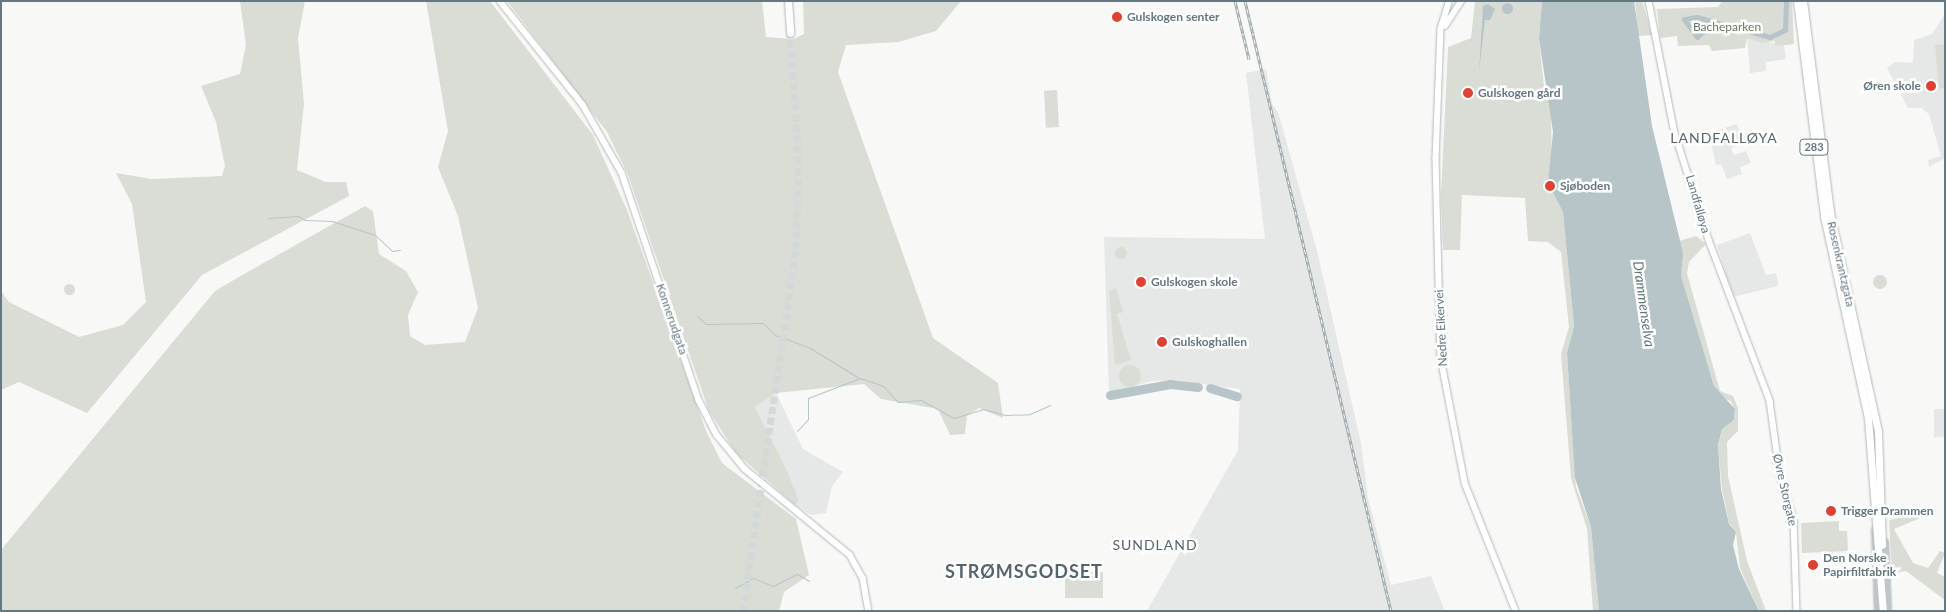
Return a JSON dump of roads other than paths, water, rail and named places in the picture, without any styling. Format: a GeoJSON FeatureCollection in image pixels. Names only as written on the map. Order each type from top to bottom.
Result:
{"type":"FeatureCollection","features":[{"type":"Feature","properties":{"kind":"main road","name":"Konnerudgata"},"geometry":{"type":"LineString","coordinates":[[500,1],[583,105],[622,173],[712,426],[745,469],[850,555],[863,578],[869,611]]}},
{"type":"Feature","properties":{"kind":"main road"},"geometry":{"type":"LineString","coordinates":[[788,1],[790,33]]}},
{"type":"Feature","properties":{"kind":"main road","name":"Landfalløya"},"geometry":{"type":"LineString","coordinates":[[1649,1],[1675,133],[1709,240],[1770,400]]}},
{"type":"Feature","properties":{"kind":"main road","name":"Rosenkrantzgata"},"geometry":{"type":"LineString","coordinates":[[1797,1],[1823,208],[1866,406],[1883,611]]}},
{"type":"Feature","properties":{"kind":"main road","name":"Rosenkrantzgata"},"geometry":{"type":"LineString","coordinates":[[1803,1],[1830,213],[1878,432],[1883,525],[1880,560]]}},
{"type":"Feature","properties":{"kind":"main road"},"geometry":{"type":"LineString","coordinates":[[1448,2],[1458,3]]}},
{"type":"Feature","properties":{"kind":"main road","name":"Nedre Eikervei"},"geometry":{"type":"LineString","coordinates":[[1448,2],[1442,32],[1436,180],[1440,341],[1447,400],[1468,493],[1516,611]]}},
{"type":"Feature","properties":{"kind":"main road","name":"Nedre Eikervei"},"geometry":{"type":"LineString","coordinates":[[1442,32],[1458,3]]}},
{"type":"Feature","properties":{"kind":"main road","name":"Øvre Storgate"},"geometry":{"type":"LineString","coordinates":[[1770,400],[1779,467],[1794,521],[1797,611]]}},
{"type":"Feature","properties":{"kind":"street","name":"Rosenkrantzgata"},"geometry":{"type":"LineString","coordinates":[[1874,511],[1877,611]]}},
{"type":"Feature","properties":{"kind":"street","name":"Rosenkrantzgata"},"geometry":{"type":"LineString","coordinates":[[1883,525],[1888,611]]}},
{"type":"Feature","properties":{"kind":"water","name":"Drammenselva"},"geometry":{"type":"Polygon","coordinates":[[[1542,1],[1634,1],[1652,126],[1683,253],[1681,276],[1714,386],[1735,409],[1734,420],[1722,429],[1718,445],[1721,489],[1729,524],[1736,532],[1733,545],[1739,569],[1759,611],[1599,611],[1591,527],[1575,478],[1567,353],[1574,326],[1563,212],[1548,183],[1553,132],[1539,39],[1542,1]]]}},
{"type":"Feature","properties":{"kind":"water"},"geometry":{"type":"Polygon","coordinates":[[[1507,2],[1513,8],[1507,14],[1501,8],[1507,2]]]}},
{"type":"Feature","properties":{"kind":"water"},"geometry":{"type":"Polygon","coordinates":[[[1488,4],[1495,9],[1490,20],[1485,20],[1479,72],[1483,6],[1488,4]]]}},
{"type":"Feature","properties":{"kind":"waterway"},"geometry":{"type":"LineString","coordinates":[[1714,23],[1697,37],[1684,19],[1697,17],[1770,37],[1785,30],[1786,1]]}},
{"type":"Feature","properties":{"kind":"waterway"},"geometry":{"type":"LineString","coordinates":[[268,218],[298,216],[305,220],[332,221],[375,235],[392,251],[400,250]]}},
{"type":"Feature","properties":{"kind":"waterway"},"geometry":{"type":"LineString","coordinates":[[697,316],[706,324],[763,323],[775,335],[810,348],[859,378]]}},
{"type":"Feature","properties":{"kind":"waterway"},"geometry":{"type":"LineString","coordinates":[[797,431],[808,419],[808,398],[860,378],[883,386],[898,402],[921,400],[954,418],[983,409],[1006,415],[1030,414],[1050,405]]}},
{"type":"Feature","properties":{"kind":"waterway"},"geometry":{"type":"LineString","coordinates":[[1110,395],[1170,384],[1198,387]]}},
{"type":"Feature","properties":{"kind":"waterway"},"geometry":{"type":"LineString","coordinates":[[1210,388],[1237,396]]}},
{"type":"Feature","properties":{"kind":"waterway"},"geometry":{"type":"LineString","coordinates":[[735,588],[753,578],[773,586],[797,574],[809,581]]}},
{"type":"Feature","properties":{"kind":"tunnel"},"geometry":{"type":"LineString","coordinates":[[743,611],[796,249],[799,163],[790,33]]}},
{"type":"Feature","properties":{"kind":"railway"},"geometry":{"type":"LineString","coordinates":[[1235,1],[1249,59]]}},
{"type":"Feature","properties":{"kind":"railway"},"geometry":{"type":"LineString","coordinates":[[1245,1],[1391,611]]}},
{"type":"Feature","properties":{"kind":"place","name":"Gulskogen senter"},"geometry":{"type":"Point","coordinates":[1117,17]}},
{"type":"Feature","properties":{"kind":"place","name":"Øren skole"},"geometry":{"type":"Point","coordinates":[1931,86]}},
{"type":"Feature","properties":{"kind":"place","name":"Gulskogen gård"},"geometry":{"type":"Point","coordinates":[1468,93]}},
{"type":"Feature","properties":{"kind":"place","name":"Sjøboden"},"geometry":{"type":"Point","coordinates":[1550,186]}},
{"type":"Feature","properties":{"kind":"place","name":"Gulskogen skole"},"geometry":{"type":"Point","coordinates":[1141,282]}},
{"type":"Feature","properties":{"kind":"place","name":"Gulskoghallen"},"geometry":{"type":"Point","coordinates":[1162,342]}},
{"type":"Feature","properties":{"kind":"place","name":"Trigger Drammen"},"geometry":{"type":"Point","coordinates":[1831,511]}},
{"type":"Feature","properties":{"kind":"place","name":"Den Norske Papirfiltfabrik"},"geometry":{"type":"Point","coordinates":[1813,565]}},
{"type":"Feature","properties":{"kind":"district","name":"LANDFALLØYA"},"geometry":{"type":"Point","coordinates":[1724,138]}},
{"type":"Feature","properties":{"kind":"district","name":"SUNDLAND"},"geometry":{"type":"Point","coordinates":[1155,545]}},
{"type":"Feature","properties":{"kind":"district","name":"STRØMSGODSET"},"geometry":{"type":"Point","coordinates":[1024,571]}},
{"type":"Feature","properties":{"kind":"park label","name":"Bacheparken"},"geometry":{"type":"Point","coordinates":[1727,27]}}]}
